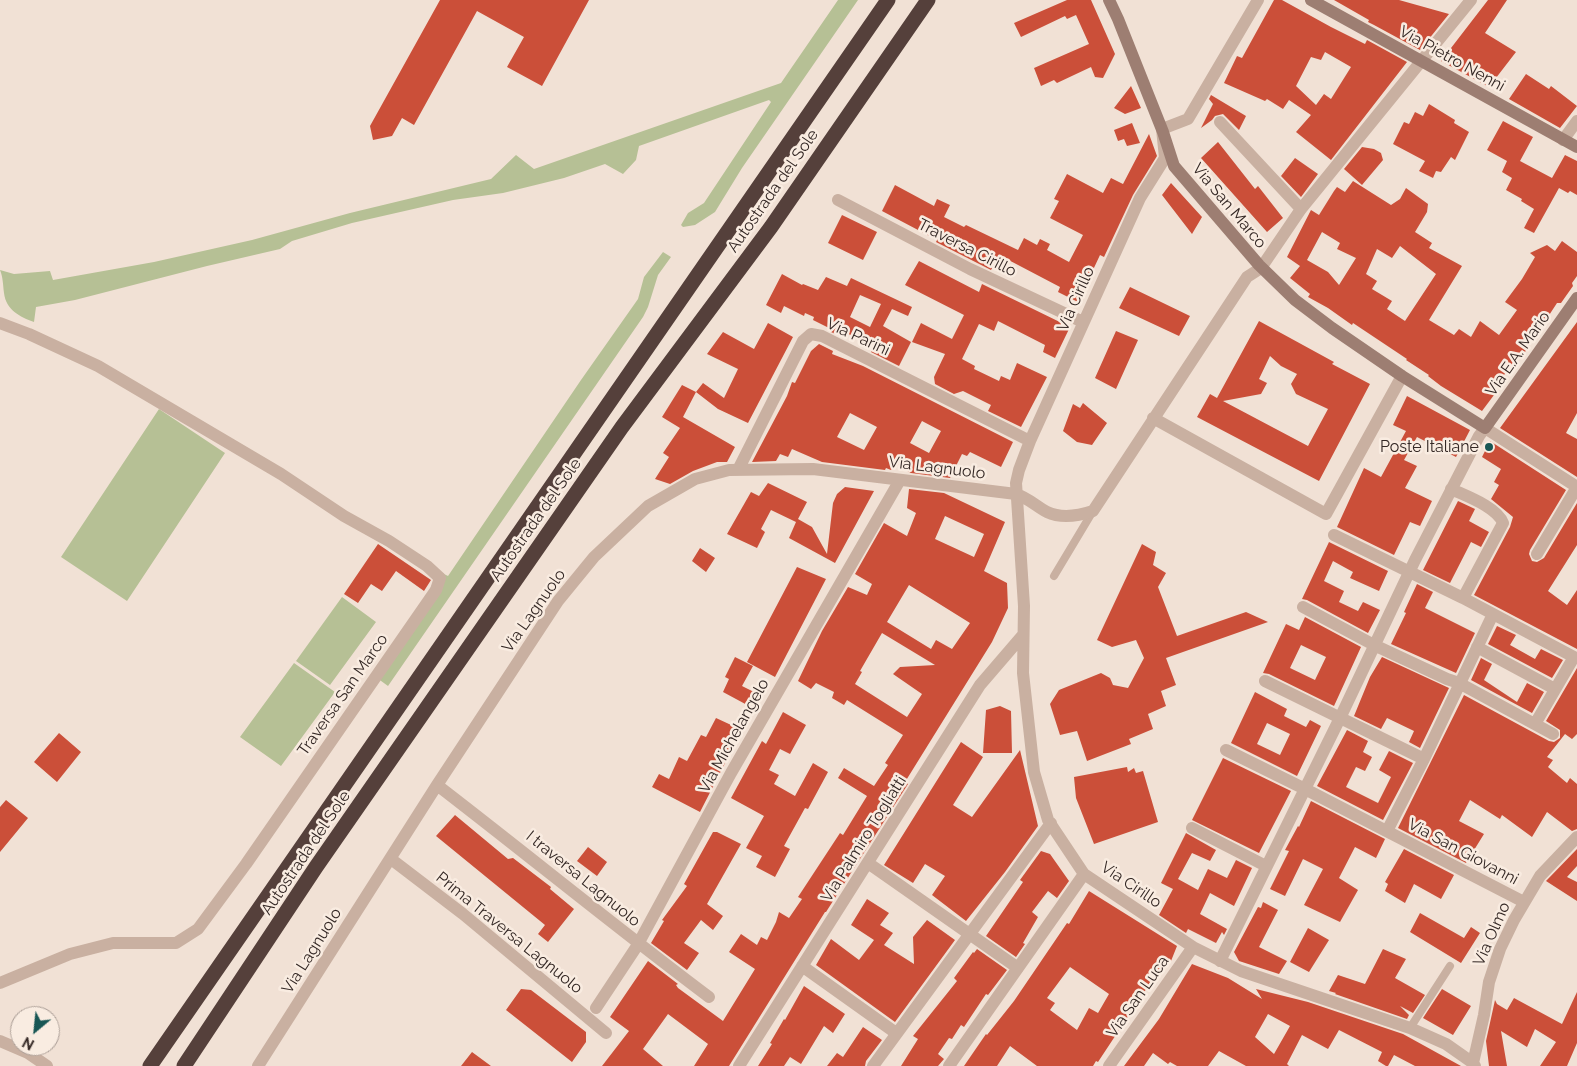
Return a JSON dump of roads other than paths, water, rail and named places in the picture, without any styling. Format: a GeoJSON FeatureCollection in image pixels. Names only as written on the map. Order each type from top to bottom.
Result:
{"type":"FeatureCollection","features":[{"type":"Feature","properties":{"kind":"highway","name":"Autostrada del Sole"},"geometry":{"type":"LineString","coordinates":[[150,1066],[888,0]]}},
{"type":"Feature","properties":{"kind":"highway","name":"Autostrada del Sole"},"geometry":{"type":"LineString","coordinates":[[184,1066],[316,867],[622,427],[770,227],[928,0]]}},
{"type":"Feature","properties":{"kind":"main road","name":"Via San Marco"},"geometry":{"type":"LineString","coordinates":[[1108,0],[1166,128],[1174,166],[1261,268],[1295,300],[1332,328],[1402,376],[1485,428]]}},
{"type":"Feature","properties":{"kind":"main road","name":"Via Pietro Nenni"},"geometry":{"type":"LineString","coordinates":[[1311,0],[1577,147]]}},
{"type":"Feature","properties":{"kind":"main road","name":"Via E.A. Mario"},"geometry":{"type":"LineString","coordinates":[[1485,428],[1576,300]]}},
{"type":"Feature","properties":{"kind":"street"},"geometry":{"type":"LineString","coordinates":[[1166,128],[1188,119],[1258,0]]}},
{"type":"Feature","properties":{"kind":"street"},"geometry":{"type":"LineString","coordinates":[[1016,494],[1025,497],[1048,512],[1062,516],[1078,516],[1093,511],[1247,277],[1261,268],[1301,209],[1471,0]]}},
{"type":"Feature","properties":{"kind":"street"},"geometry":{"type":"LineString","coordinates":[[1563,140],[1577,121]]}},
{"type":"Feature","properties":{"kind":"street"},"geometry":{"type":"LineString","coordinates":[[1220,122],[1301,209]]}},
{"type":"Feature","properties":{"kind":"street","name":"Via Cirillo"},"geometry":{"type":"LineString","coordinates":[[1166,128],[1165,158],[1140,198],[1030,441],[1019,470],[1016,494],[1024,606],[1023,673],[1034,772],[1051,823],[1084,874],[1220,961],[1241,971],[1410,1028],[1446,1044],[1474,1064]]}},
{"type":"Feature","properties":{"kind":"street","name":"Traversa Cirillo"},"geometry":{"type":"LineString","coordinates":[[838,200],[970,269],[1084,322]]}},
{"type":"Feature","properties":{"kind":"street","name":"Traversa San Marco"},"geometry":{"type":"LineString","coordinates":[[0,323],[29,334],[98,366],[281,474],[344,516],[389,541],[427,566],[440,578],[436,590],[246,864],[198,929],[176,942],[113,943],[70,954],[0,983]]}},
{"type":"Feature","properties":{"kind":"street","name":"Via Parini"},"geometry":{"type":"LineString","coordinates":[[738,470],[803,341],[811,334],[822,336],[1030,441]]}},
{"type":"Feature","properties":{"kind":"street"},"geometry":{"type":"LineString","coordinates":[[1153,418],[1326,514],[1402,376]]}},
{"type":"Feature","properties":{"kind":"street"},"geometry":{"type":"LineString","coordinates":[[1220,961],[1410,571],[1451,489],[1485,428]]}},
{"type":"Feature","properties":{"kind":"street","name":"Via San Marco"},"geometry":{"type":"LineString","coordinates":[[1485,428],[1577,487],[1537,554]]}},
{"type":"Feature","properties":{"kind":"street","name":"Via Lagnuolo"},"geometry":{"type":"LineString","coordinates":[[258,1066],[437,785],[558,601],[594,558],[648,506],[695,479],[729,470],[813,469],[1016,494]]}},
{"type":"Feature","properties":{"kind":"street","name":"Via Michelangelo"},"geometry":{"type":"LineString","coordinates":[[596,1008],[638,944],[731,773],[900,480]]}},
{"type":"Feature","properties":{"kind":"street"},"geometry":{"type":"LineString","coordinates":[[1451,489],[1490,509],[1501,517],[1503,523],[1464,598]]}},
{"type":"Feature","properties":{"kind":"street"},"geometry":{"type":"LineString","coordinates":[[1334,535],[1464,598],[1574,657],[1535,724]]}},
{"type":"Feature","properties":{"kind":"street"},"geometry":{"type":"LineString","coordinates":[[1303,607],[1374,644],[1459,683],[1553,734]]}},
{"type":"Feature","properties":{"kind":"street","name":"Via San Giovanni"},"geometry":{"type":"LineString","coordinates":[[1387,831],[1493,614]]}},
{"type":"Feature","properties":{"kind":"street","name":"Via Palmiro Togliatti"},"geometry":{"type":"LineString","coordinates":[[739,1066],[980,685],[1023,635]]}},
{"type":"Feature","properties":{"kind":"street"},"geometry":{"type":"LineString","coordinates":[[1477,647],[1555,688]]}},
{"type":"Feature","properties":{"kind":"street"},"geometry":{"type":"LineString","coordinates":[[1265,681],[1341,716],[1424,758]]}},
{"type":"Feature","properties":{"kind":"street","name":"Via San Giovanni"},"geometry":{"type":"LineString","coordinates":[[1226,750],[1524,902]]}},
{"type":"Feature","properties":{"kind":"street","name":"I traversa Lagnuolo"},"geometry":{"type":"LineString","coordinates":[[437,785],[709,998]]}},
{"type":"Feature","properties":{"kind":"street"},"geometry":{"type":"LineString","coordinates":[[874,1066],[896,1033],[1051,823]]}},
{"type":"Feature","properties":{"kind":"street"},"geometry":{"type":"LineString","coordinates":[[1192,828],[1266,866]]}},
{"type":"Feature","properties":{"kind":"street","name":"Via Olmo"},"geometry":{"type":"LineString","coordinates":[[1474,1064],[1489,982],[1500,949],[1514,920],[1540,876],[1577,837]]}},
{"type":"Feature","properties":{"kind":"street","name":"Prima Traversa Lagnuolo"},"geometry":{"type":"LineString","coordinates":[[390,859],[463,914],[606,1033]]}},
{"type":"Feature","properties":{"kind":"street"},"geometry":{"type":"LineString","coordinates":[[868,863],[1018,968]]}},
{"type":"Feature","properties":{"kind":"street"},"geometry":{"type":"LineString","coordinates":[[949,1066],[1084,874]]}},
{"type":"Feature","properties":{"kind":"street","name":"Via San Luca"},"geometry":{"type":"LineString","coordinates":[[1109,1066],[1194,946]]}},
{"type":"Feature","properties":{"kind":"street"},"geometry":{"type":"LineString","coordinates":[[802,966],[896,1033]]}},
{"type":"Feature","properties":{"kind":"street"},"geometry":{"type":"LineString","coordinates":[[0,1041],[28,1053],[47,1066]]}},
{"type":"Feature","properties":{"kind":"lane"},"geometry":{"type":"LineString","coordinates":[[1054,576],[1093,511]]}},
{"type":"Feature","properties":{"kind":"lane"},"geometry":{"type":"LineString","coordinates":[[1410,1028],[1450,966]]}},
{"type":"Feature","properties":{"kind":"place","name":"Poste Italiane"},"geometry":{"type":"Point","coordinates":[1489,447]}}]}
